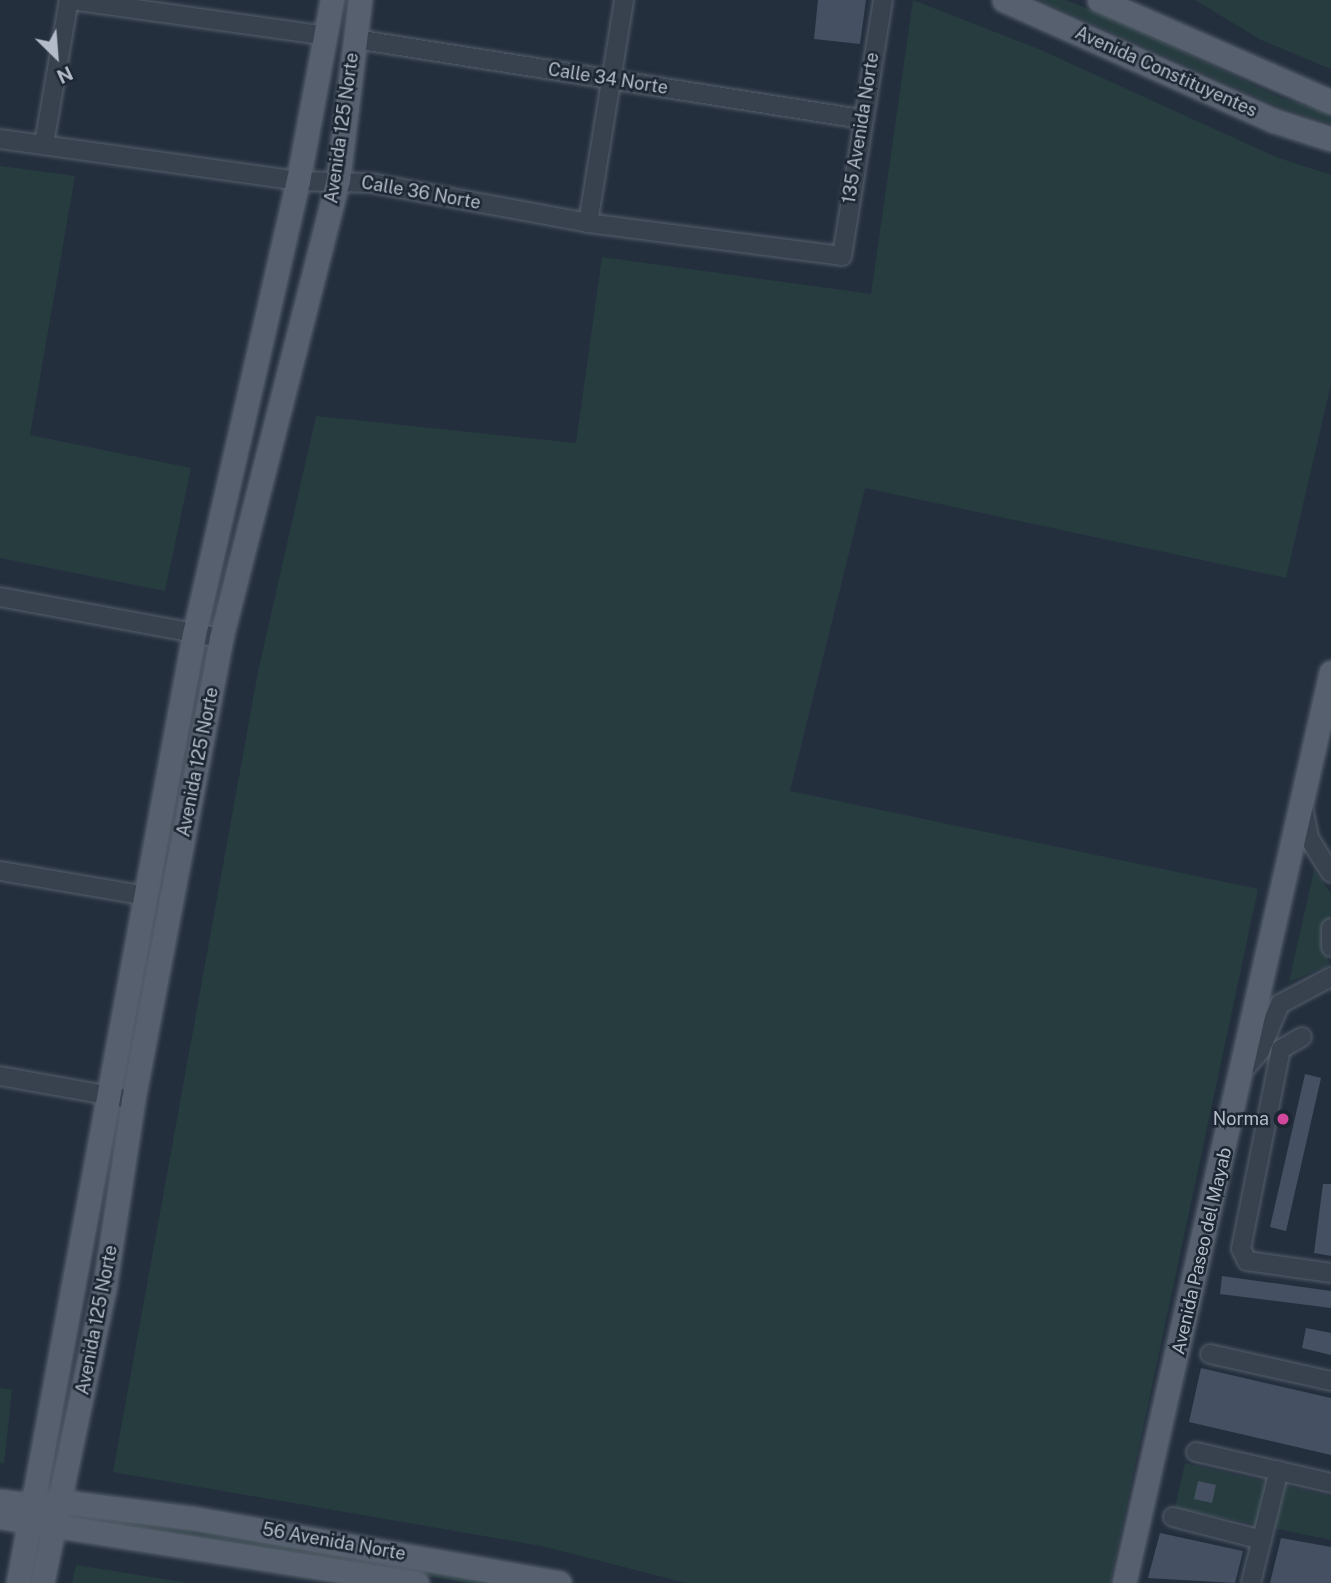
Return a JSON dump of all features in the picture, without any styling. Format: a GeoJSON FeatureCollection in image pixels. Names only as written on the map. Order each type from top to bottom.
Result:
{"type":"FeatureCollection","features":[{"type":"Feature","properties":{"kind":"main road","name":"Avenida 125 Norte"},"geometry":{"type":"LineString","coordinates":[[18,1583],[194,634],[298,181],[332,0]]}},
{"type":"Feature","properties":{"kind":"main road","name":"Avenida 125 Norte"},"geometry":{"type":"LineString","coordinates":[[42,1583],[57,1500],[83,1394],[133,1100],[221,638],[338,179],[360,0]]}},
{"type":"Feature","properties":{"kind":"main road","name":"Avenida Constituyentes"},"geometry":{"type":"LineString","coordinates":[[1004,0],[1272,120],[1331,139]]}},
{"type":"Feature","properties":{"kind":"main road"},"geometry":{"type":"LineString","coordinates":[[1099,0],[1123,5],[1331,102]]}},
{"type":"Feature","properties":{"kind":"main road","name":"Avenida Paseo del Mayab"},"geometry":{"type":"LineString","coordinates":[[1124,1583],[1244,1070],[1331,672]]}},
{"type":"Feature","properties":{"kind":"main road","name":"56 Avenida Norte"},"geometry":{"type":"LineString","coordinates":[[83,1394],[88,1412],[78,1490],[108,1506]]}},
{"type":"Feature","properties":{"kind":"main road","name":"56 Avenida Norte"},"geometry":{"type":"LineString","coordinates":[[417,1583],[53,1528],[32,1513],[57,1500],[108,1506],[559,1583]]}},
{"type":"Feature","properties":{"kind":"main road"},"geometry":{"type":"LineString","coordinates":[[0,1501],[32,1513]]}},
{"type":"Feature","properties":{"kind":"main road"},"geometry":{"type":"LineString","coordinates":[[0,1517],[32,1513]]}},
{"type":"Feature","properties":{"kind":"street"},"geometry":{"type":"LineString","coordinates":[[44,144],[70,0],[327,36]]}},
{"type":"Feature","properties":{"kind":"street"},"geometry":{"type":"LineString","coordinates":[[589,223],[624,0]]}},
{"type":"Feature","properties":{"kind":"street","name":"135 Avenida Norte"},"geometry":{"type":"LineString","coordinates":[[842,256],[860,119],[883,0]]}},
{"type":"Feature","properties":{"kind":"street","name":"Calle 34 Norte"},"geometry":{"type":"LineString","coordinates":[[355,39],[860,119]]}},
{"type":"Feature","properties":{"kind":"street","name":"Calle 36 Norte"},"geometry":{"type":"LineString","coordinates":[[0,139],[298,181],[338,179],[589,223],[842,256]]}},
{"type":"Feature","properties":{"kind":"street"},"geometry":{"type":"LineString","coordinates":[[0,597],[221,638]]}},
{"type":"Feature","properties":{"kind":"street"},"geometry":{"type":"LineString","coordinates":[[1302,797],[1309,838],[1331,873]]}},
{"type":"Feature","properties":{"kind":"street"},"geometry":{"type":"LineString","coordinates":[[0,871],[146,896]]}},
{"type":"Feature","properties":{"kind":"street"},"geometry":{"type":"LineString","coordinates":[[1331,928],[1331,947]]}},
{"type":"Feature","properties":{"kind":"street"},"geometry":{"type":"LineString","coordinates":[[1244,1070],[1260,1051],[1280,1004],[1331,977]]}},
{"type":"Feature","properties":{"kind":"street"},"geometry":{"type":"LineString","coordinates":[[1302,1037],[1281,1049],[1241,1249],[1247,1261],[1331,1273]]}},
{"type":"Feature","properties":{"kind":"street"},"geometry":{"type":"LineString","coordinates":[[0,1076],[106,1098],[133,1100]]}},
{"type":"Feature","properties":{"kind":"street"},"geometry":{"type":"LineString","coordinates":[[1210,1354],[1331,1381]]}},
{"type":"Feature","properties":{"kind":"street"},"geometry":{"type":"LineString","coordinates":[[1196,1452],[1331,1483]]}},
{"type":"Feature","properties":{"kind":"street"},"geometry":{"type":"LineString","coordinates":[[1251,1583],[1279,1470]]}},
{"type":"Feature","properties":{"kind":"street"},"geometry":{"type":"LineString","coordinates":[[1173,1517],[1262,1540]]}},
{"type":"Feature","properties":{"kind":"green space"},"geometry":{"type":"Polygon","coordinates":[[[913,0],[1041,50],[1276,157],[1331,175],[1331,384],[1286,578],[865,488],[790,791],[1258,889],[1110,1583],[686,1583],[542,1546],[113,1472],[258,672],[316,416],[576,443],[602,257],[871,294],[913,0]]]}},
{"type":"Feature","properties":{"kind":"green space"},"geometry":{"type":"Polygon","coordinates":[[[1039,0],[1065,0],[1107,16],[1279,97],[1331,114],[1331,124],[1277,106],[1039,0]]]}},
{"type":"Feature","properties":{"kind":"green space"},"geometry":{"type":"Polygon","coordinates":[[[1195,0],[1331,0],[1331,69],[1261,40],[1195,0]]]}},
{"type":"Feature","properties":{"kind":"green space"},"geometry":{"type":"Polygon","coordinates":[[[0,166],[75,176],[30,435],[191,468],[165,591],[0,558],[0,166]]]}},
{"type":"Feature","properties":{"kind":"green space"},"geometry":{"type":"Polygon","coordinates":[[[1314,870],[1331,893],[1331,915],[1321,937],[1330,965],[1289,982],[1314,870]]]}},
{"type":"Feature","properties":{"kind":"green space"},"geometry":{"type":"Polygon","coordinates":[[[0,1388],[12,1390],[4,1464],[0,1463],[0,1388]]]}},
{"type":"Feature","properties":{"kind":"green space"},"geometry":{"type":"Polygon","coordinates":[[[1185,1463],[1331,1496],[1331,1540],[1175,1508],[1185,1463]]]}},
{"type":"Feature","properties":{"kind":"green space"},"geometry":{"type":"Polygon","coordinates":[[[86,1513],[316,1550],[497,1583],[467,1583],[96,1521],[85,1518],[86,1513]]]}},
{"type":"Feature","properties":{"kind":"green space"},"geometry":{"type":"Polygon","coordinates":[[[76,1565],[188,1583],[72,1583],[76,1565]]]}},
{"type":"Feature","properties":{"kind":"building"},"geometry":{"type":"Polygon","coordinates":[[[818,0],[866,0],[860,44],[814,39],[818,0]]]}},
{"type":"Feature","properties":{"kind":"building"},"geometry":{"type":"Polygon","coordinates":[[[1305,1074],[1321,1078],[1286,1231],[1270,1227],[1305,1074]]]}},
{"type":"Feature","properties":{"kind":"building"},"geometry":{"type":"Polygon","coordinates":[[[1323,1184],[1331,1184],[1331,1256],[1314,1253],[1323,1184]]]}},
{"type":"Feature","properties":{"kind":"building"},"geometry":{"type":"Polygon","coordinates":[[[1222,1276],[1331,1291],[1331,1308],[1220,1294],[1222,1276]]]}},
{"type":"Feature","properties":{"kind":"building"},"geometry":{"type":"Polygon","coordinates":[[[1306,1328],[1331,1333],[1331,1355],[1302,1348],[1306,1328]]]}},
{"type":"Feature","properties":{"kind":"building"},"geometry":{"type":"Polygon","coordinates":[[[1201,1368],[1331,1398],[1331,1455],[1189,1422],[1201,1368]]]}},
{"type":"Feature","properties":{"kind":"building"},"geometry":{"type":"Polygon","coordinates":[[[1198,1481],[1216,1485],[1212,1503],[1194,1499],[1198,1481]]]}},
{"type":"Feature","properties":{"kind":"building"},"geometry":{"type":"Polygon","coordinates":[[[1160,1533],[1243,1551],[1235,1583],[1148,1578],[1160,1533]]]}},
{"type":"Feature","properties":{"kind":"building"},"geometry":{"type":"Polygon","coordinates":[[[1281,1538],[1331,1547],[1331,1583],[1270,1583],[1281,1538]]]}},
{"type":"Feature","properties":{"kind":"place","name":"Norma"},"geometry":{"type":"Point","coordinates":[1283,1119]}}]}
